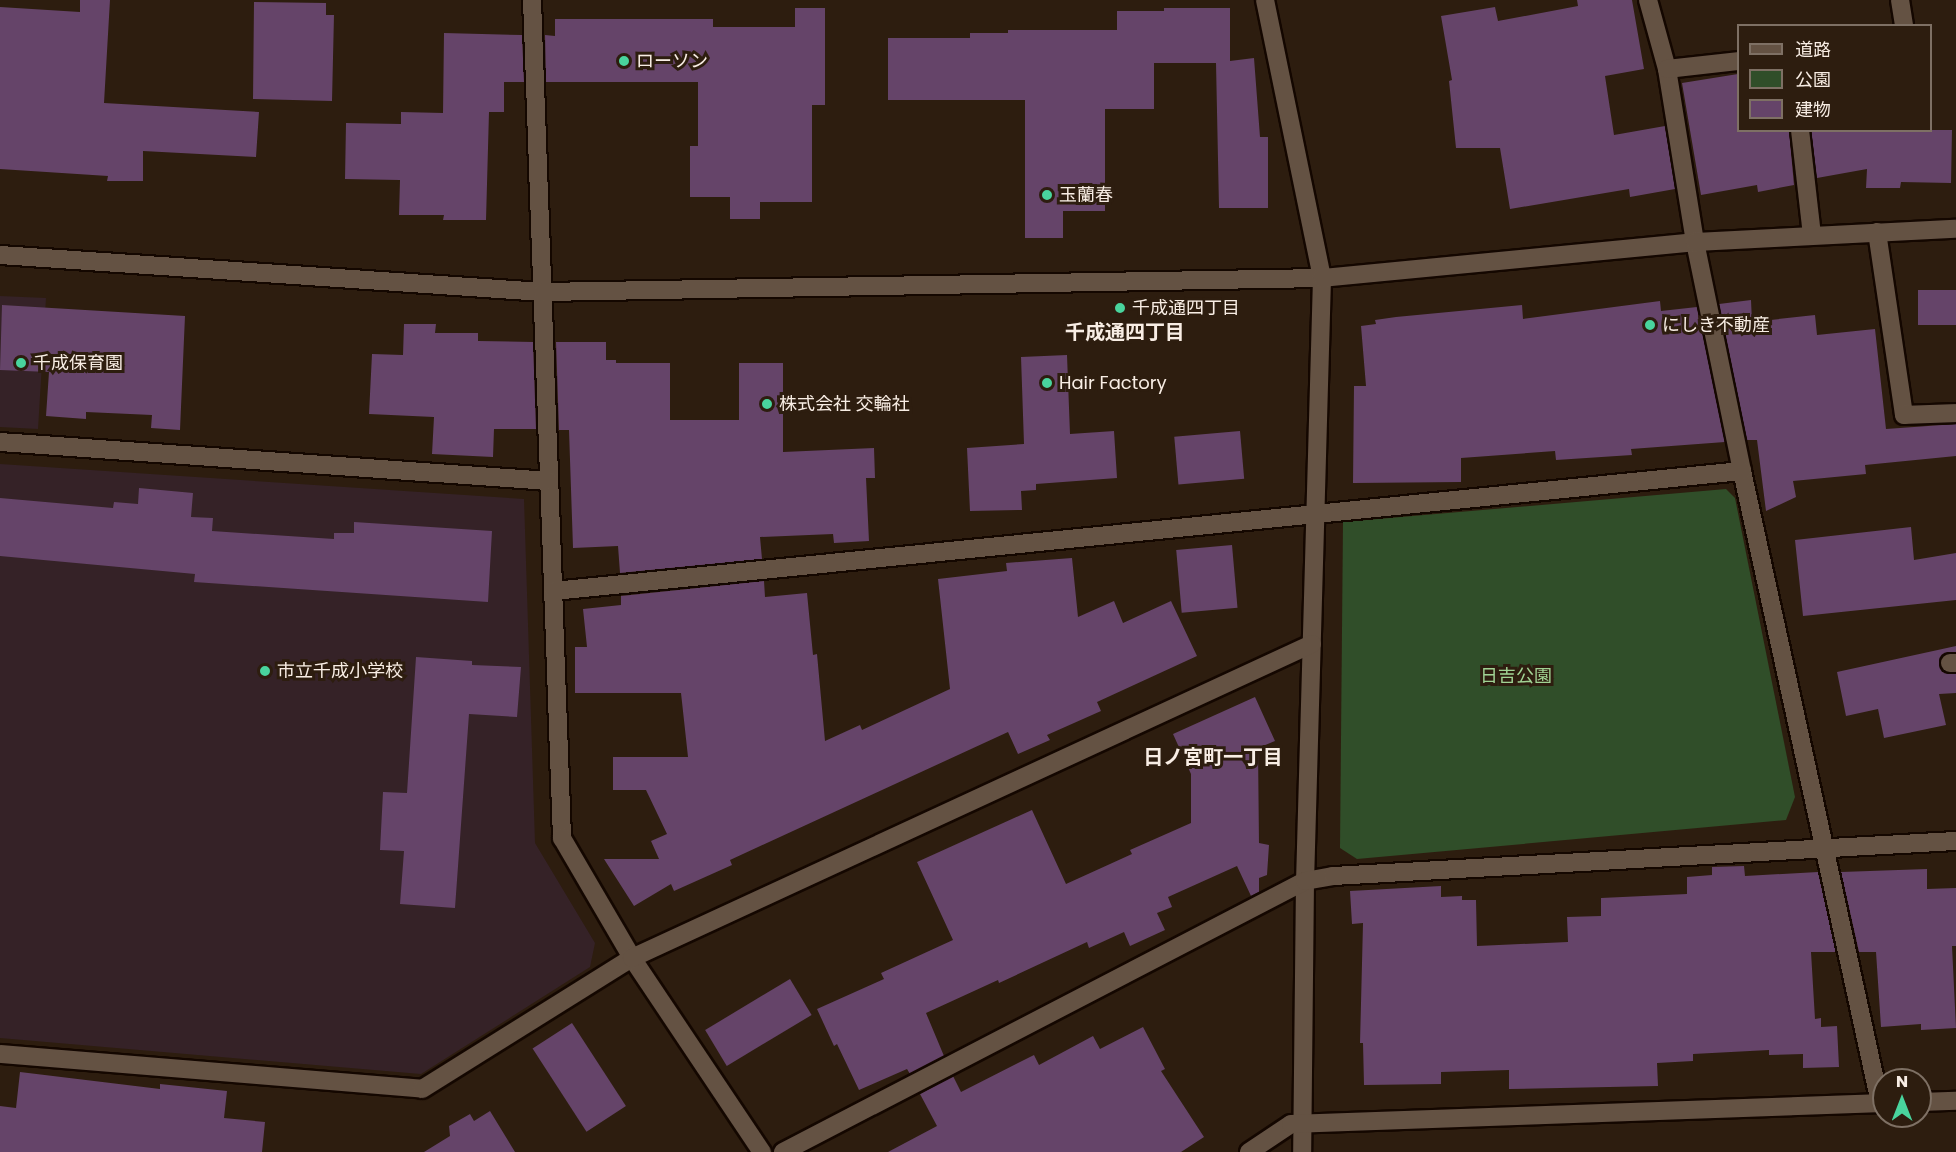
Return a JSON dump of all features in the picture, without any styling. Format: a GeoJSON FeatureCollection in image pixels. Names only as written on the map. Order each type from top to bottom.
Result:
{"type":"FeatureCollection","features":[{"type":"Feature","properties":{"kind":"street"},"geometry":{"type":"LineString","coordinates":[[532,0],[562,838],[632,958],[762,1152]]}},
{"type":"Feature","properties":{"kind":"street"},"geometry":{"type":"LineString","coordinates":[[1265,0],[1322,278],[1305,881],[1302,1152]]}},
{"type":"Feature","properties":{"kind":"street"},"geometry":{"type":"LineString","coordinates":[[1648,0],[1667,69],[1695,242],[1742,471],[1823,847],[1874,1068]]}},
{"type":"Feature","properties":{"kind":"street"},"geometry":{"type":"LineString","coordinates":[[1900,0],[1904,24]]}},
{"type":"Feature","properties":{"kind":"street"},"geometry":{"type":"LineString","coordinates":[[1667,69],[1737,61]]}},
{"type":"Feature","properties":{"kind":"street"},"geometry":{"type":"LineString","coordinates":[[1800,132],[1812,235]]}},
{"type":"Feature","properties":{"kind":"street"},"geometry":{"type":"LineString","coordinates":[[0,255],[543,292],[1322,278],[1695,242],[1956,229]]}},
{"type":"Feature","properties":{"kind":"street"},"geometry":{"type":"LineString","coordinates":[[1877,232],[1904,415],[1956,413]]}},
{"type":"Feature","properties":{"kind":"street"},"geometry":{"type":"LineString","coordinates":[[0,442],[549,481]]}},
{"type":"Feature","properties":{"kind":"street"},"geometry":{"type":"LineString","coordinates":[[554,591],[1742,471]]}},
{"type":"Feature","properties":{"kind":"street"},"geometry":{"type":"LineString","coordinates":[[0,1054],[422,1089],[632,958],[1312,644]]}},
{"type":"Feature","properties":{"kind":"street"},"geometry":{"type":"LineString","coordinates":[[783,1152],[1305,881],[1333,876],[1956,841]]}},
{"type":"Feature","properties":{"kind":"street"},"geometry":{"type":"LineString","coordinates":[[1932,1102],[1956,1101]]}},
{"type":"Feature","properties":{"kind":"street"},"geometry":{"type":"LineString","coordinates":[[1249,1152],[1291,1124],[1872,1103]]}},
{"type":"Feature","properties":{"kind":"shaded area","name":"千成保育園"},"geometry":{"type":"Polygon","coordinates":[[[0,296],[46,298],[38,429],[0,427],[0,296]]]}},
{"type":"Feature","properties":{"kind":"shaded area","name":"市立千成小学校"},"geometry":{"type":"Polygon","coordinates":[[[0,464],[524,499],[535,843],[595,943],[590,967],[421,1074],[0,1038],[0,464]]]}},
{"type":"Feature","properties":{"kind":"green space","name":"日吉公園"},"geometry":{"type":"Polygon","coordinates":[[[1726,489],[1735,498],[1795,797],[1786,820],[1357,859],[1340,848],[1343,522],[1726,489]]]}},
{"type":"Feature","properties":{"kind":"building"},"geometry":{"type":"Polygon","coordinates":[[[80,0],[110,0],[104,103],[259,112],[256,157],[143,151],[143,181],[107,181],[108,176],[0,169],[0,7],[80,12],[80,0]]]}},
{"type":"Feature","properties":{"kind":"building"},"geometry":{"type":"Polygon","coordinates":[[[1577,0],[1632,0],[1644,69],[1605,76],[1614,135],[1665,126],[1675,189],[1630,197],[1629,189],[1510,209],[1500,148],[1456,148],[1449,81],[1452,80],[1441,16],[1495,7],[1498,21],[1578,6],[1577,0]]]}},
{"type":"Feature","properties":{"kind":"building"},"geometry":{"type":"Polygon","coordinates":[[[254,2],[326,3],[326,15],[334,15],[332,101],[253,99],[254,2]]]}},
{"type":"Feature","properties":{"kind":"building"},"geometry":{"type":"Polygon","coordinates":[[[795,8],[825,8],[825,105],[812,105],[812,202],[760,202],[760,219],[730,219],[730,197],[690,197],[690,146],[698,146],[698,82],[546,82],[545,35],[555,36],[555,19],[713,19],[713,27],[795,27],[795,8]]]}},
{"type":"Feature","properties":{"kind":"building"},"geometry":{"type":"Polygon","coordinates":[[[1164,8],[1230,8],[1230,61],[1254,58],[1260,137],[1268,137],[1268,208],[1219,208],[1216,63],[1154,63],[1154,109],[1105,109],[1105,211],[1063,211],[1063,238],[1025,238],[1025,100],[888,100],[888,38],[970,38],[970,33],[1008,33],[1008,30],[1117,30],[1117,11],[1164,11],[1164,8]]]}},
{"type":"Feature","properties":{"kind":"building"},"geometry":{"type":"Polygon","coordinates":[[[444,33],[522,35],[524,82],[504,82],[504,112],[489,112],[486,220],[443,220],[444,215],[399,215],[400,180],[345,179],[346,123],[401,124],[401,112],[443,113],[444,33]]]}},
{"type":"Feature","properties":{"kind":"building"},"geometry":{"type":"Polygon","coordinates":[[[1737,74],[1737,132],[1789,132],[1794,185],[1758,192],[1757,185],[1701,195],[1682,83],[1737,74]]]}},
{"type":"Feature","properties":{"kind":"building"},"geometry":{"type":"Polygon","coordinates":[[[1952,130],[1951,183],[1901,182],[1900,188],[1866,188],[1867,169],[1817,178],[1811,132],[1952,130]]]}},
{"type":"Feature","properties":{"kind":"building"},"geometry":{"type":"Polygon","coordinates":[[[1918,290],[1956,290],[1956,325],[1918,325],[1918,290]]]}},
{"type":"Feature","properties":{"kind":"building"},"geometry":{"type":"Polygon","coordinates":[[[1751,300],[1752,322],[1815,315],[1817,335],[1875,329],[1886,429],[1956,424],[1956,456],[1865,465],[1866,474],[1793,481],[1796,497],[1766,511],[1757,440],[1747,440],[1719,304],[1751,300]]]}},
{"type":"Feature","properties":{"kind":"building"},"geometry":{"type":"Polygon","coordinates":[[[1660,301],[1661,311],[1697,307],[1725,442],[1631,449],[1632,455],[1556,460],[1555,451],[1461,458],[1461,482],[1353,483],[1354,386],[1366,386],[1361,326],[1376,324],[1375,320],[1396,317],[1522,305],[1523,319],[1660,301]]]}},
{"type":"Feature","properties":{"kind":"building"},"geometry":{"type":"Polygon","coordinates":[[[2,305],[185,316],[180,430],[151,428],[152,415],[86,412],[86,419],[46,416],[49,372],[0,370],[2,305]]]}},
{"type":"Feature","properties":{"kind":"building"},"geometry":{"type":"Polygon","coordinates":[[[404,324],[436,324],[435,333],[478,333],[478,341],[533,342],[536,429],[494,429],[493,457],[432,454],[434,417],[369,414],[372,354],[403,355],[404,324]]]}},
{"type":"Feature","properties":{"kind":"building"},"geometry":{"type":"Polygon","coordinates":[[[556,342],[606,342],[606,360],[616,360],[616,363],[670,363],[670,420],[739,420],[739,363],[783,363],[783,452],[874,448],[875,478],[866,478],[869,541],[834,543],[833,534],[760,537],[762,559],[620,573],[618,546],[573,548],[569,430],[559,430],[556,342]]]}},
{"type":"Feature","properties":{"kind":"building"},"geometry":{"type":"Polygon","coordinates":[[[1067,355],[1070,434],[1114,431],[1117,478],[1036,484],[1036,490],[1021,491],[1022,510],[970,511],[967,448],[1024,444],[1021,357],[1067,355]]]}},
{"type":"Feature","properties":{"kind":"building"},"geometry":{"type":"Polygon","coordinates":[[[1240,431],[1244,479],[1178,485],[1174,437],[1240,431]]]}},
{"type":"Feature","properties":{"kind":"building"},"geometry":{"type":"Polygon","coordinates":[[[139,488],[193,493],[191,517],[213,518],[212,531],[334,539],[334,533],[354,533],[354,522],[492,531],[488,602],[194,582],[195,574],[0,556],[0,498],[113,508],[114,502],[138,504],[139,488]]]}},
{"type":"Feature","properties":{"kind":"building"},"geometry":{"type":"Polygon","coordinates":[[[1911,527],[1914,560],[1956,553],[1956,600],[1803,616],[1795,540],[1911,527]]]}},
{"type":"Feature","properties":{"kind":"building"},"geometry":{"type":"Polygon","coordinates":[[[1232,545],[1237,608],[1182,613],[1176,550],[1232,545]]]}},
{"type":"Feature","properties":{"kind":"building"},"geometry":{"type":"Polygon","coordinates":[[[1072,558],[1078,617],[1114,601],[1123,623],[1171,601],[1197,656],[1097,702],[1101,711],[1047,735],[1050,740],[1018,754],[1008,732],[730,860],[732,865],[674,891],[671,884],[634,906],[604,859],[659,859],[651,841],[667,834],[646,790],[613,790],[613,757],[688,757],[681,693],[575,693],[575,647],[587,647],[583,609],[621,605],[621,596],[764,581],[765,597],[807,593],[813,655],[817,654],[825,741],[860,725],[862,730],[950,689],[938,579],[1007,571],[1006,563],[1072,558]]]}},
{"type":"Feature","properties":{"kind":"building"},"geometry":{"type":"Polygon","coordinates":[[[1956,646],[1956,652],[1944,654],[1939,662],[1944,672],[1956,674],[1956,693],[1939,694],[1946,725],[1884,738],[1878,709],[1846,716],[1837,672],[1956,646]]]}},
{"type":"Feature","properties":{"kind":"building"},"geometry":{"type":"Polygon","coordinates":[[[416,657],[472,661],[472,665],[521,667],[517,717],[469,714],[455,908],[400,904],[404,851],[380,850],[383,792],[407,793],[416,657]]]}},
{"type":"Feature","properties":{"kind":"building"},"geometry":{"type":"Polygon","coordinates":[[[1255,697],[1275,741],[1258,748],[1259,843],[1269,845],[1267,875],[1259,878],[1259,892],[1251,896],[1237,866],[1168,897],[1172,907],[1157,913],[1165,930],[1130,946],[1124,932],[1089,948],[1087,942],[999,983],[998,980],[926,1013],[944,1056],[910,1074],[907,1069],[859,1090],[837,1044],[834,1046],[817,1009],[884,979],[881,973],[953,940],[917,862],[1032,810],[1066,884],[1132,854],[1130,850],[1191,823],[1191,774],[1173,734],[1255,697]]]}},
{"type":"Feature","properties":{"kind":"building"},"geometry":{"type":"Polygon","coordinates":[[[1744,866],[1745,876],[1818,872],[1836,952],[1811,952],[1815,1019],[1821,1018],[1821,1027],[1837,1026],[1839,1067],[1803,1068],[1803,1054],[1769,1055],[1769,1050],[1693,1054],[1693,1061],[1657,1063],[1658,1086],[1509,1089],[1509,1070],[1441,1072],[1441,1084],[1364,1085],[1363,1043],[1360,1043],[1363,923],[1352,924],[1350,891],[1441,886],[1441,897],[1462,896],[1462,900],[1476,900],[1477,946],[1568,942],[1567,917],[1601,916],[1601,898],[1687,894],[1687,877],[1712,875],[1712,867],[1744,866]]]}},
{"type":"Feature","properties":{"kind":"building"},"geometry":{"type":"Polygon","coordinates":[[[1927,869],[1927,889],[1956,888],[1956,946],[1952,946],[1956,1028],[1921,1030],[1921,1024],[1881,1027],[1876,952],[1859,952],[1841,872],[1927,869]]]}},
{"type":"Feature","properties":{"kind":"building"},"geometry":{"type":"Polygon","coordinates":[[[790,979],[812,1015],[727,1066],[705,1030],[790,979]]]}},
{"type":"Feature","properties":{"kind":"building"},"geometry":{"type":"Polygon","coordinates":[[[572,1023],[626,1106],[587,1132],[533,1049],[572,1023]]]}},
{"type":"Feature","properties":{"kind":"building"},"geometry":{"type":"Polygon","coordinates":[[[1143,1027],[1165,1069],[1161,1071],[1204,1137],[1181,1152],[888,1152],[937,1126],[920,1094],[953,1076],[961,1092],[1034,1055],[1039,1065],[1093,1036],[1100,1049],[1143,1027]]]}},
{"type":"Feature","properties":{"kind":"building"},"geometry":{"type":"Polygon","coordinates":[[[20,1072],[160,1089],[160,1084],[227,1091],[224,1118],[265,1122],[262,1152],[0,1152],[0,1106],[16,1108],[20,1072]]]}},
{"type":"Feature","properties":{"kind":"building"},"geometry":{"type":"Polygon","coordinates":[[[490,1111],[515,1152],[424,1152],[450,1136],[449,1126],[470,1114],[474,1121],[490,1111]]]}},
{"type":"Feature","properties":{"kind":"place","name":"ローソン"},"geometry":{"type":"Point","coordinates":[624,61]}},
{"type":"Feature","properties":{"kind":"place","name":"玉蘭春"},"geometry":{"type":"Point","coordinates":[1047,195]}},
{"type":"Feature","properties":{"kind":"place","name":"千成通四丁目"},"geometry":{"type":"Point","coordinates":[1120,308]}},
{"type":"Feature","properties":{"kind":"place","name":"にしき不動産"},"geometry":{"type":"Point","coordinates":[1650,325]}},
{"type":"Feature","properties":{"kind":"place","name":"千成保育園"},"geometry":{"type":"Point","coordinates":[21,363]}},
{"type":"Feature","properties":{"kind":"place","name":"Hair Factory"},"geometry":{"type":"Point","coordinates":[1047,383]}},
{"type":"Feature","properties":{"kind":"place","name":"株式会社 交輪社"},"geometry":{"type":"Point","coordinates":[767,404]}},
{"type":"Feature","properties":{"kind":"place","name":"市立千成小学校"},"geometry":{"type":"Point","coordinates":[265,671]}},
{"type":"Feature","properties":{"kind":"district","name":"千成通四丁目"},"geometry":{"type":"Point","coordinates":[1125,332]}},
{"type":"Feature","properties":{"kind":"district","name":"日ノ宮町一丁目"},"geometry":{"type":"Point","coordinates":[1213,757]}}]}
